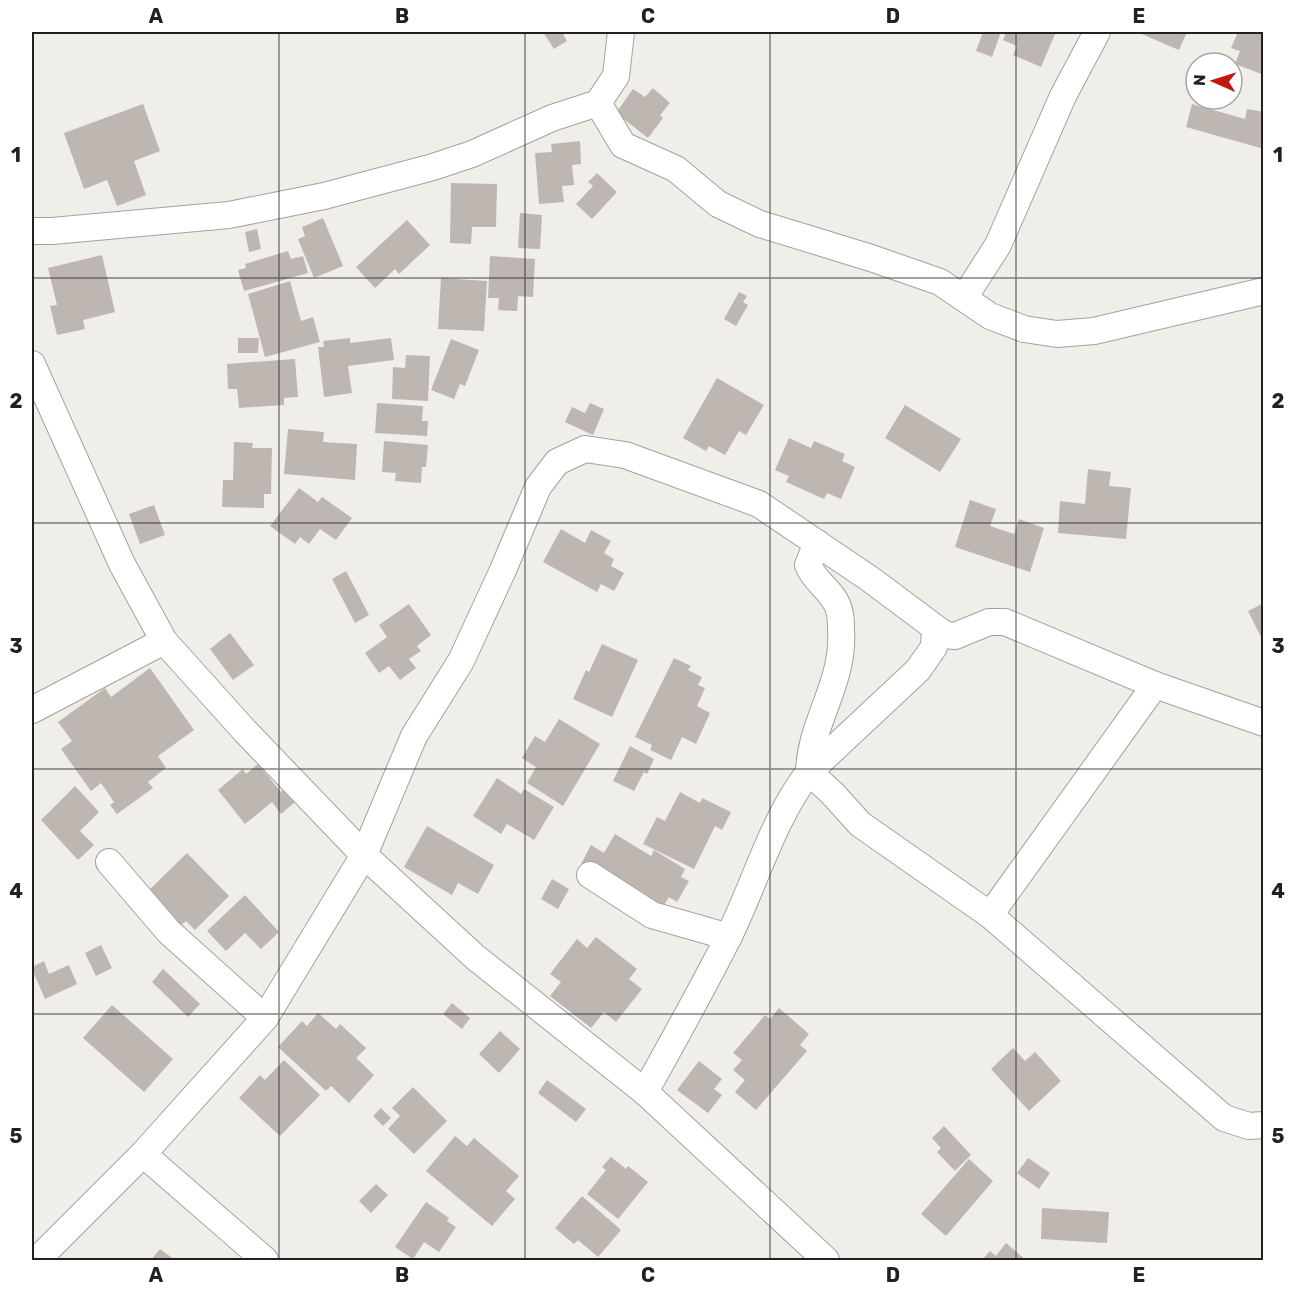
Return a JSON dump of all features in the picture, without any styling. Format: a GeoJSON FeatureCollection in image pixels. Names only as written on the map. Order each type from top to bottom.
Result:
{"type":"FeatureCollection","features":[{"type":"Feature","properties":{"kind":"street"},"geometry":{"type":"LineString","coordinates":[[32,231],[230,215],[324,196],[433,167],[472,154],[552,118],[598,104],[616,76],[621,32]]}},
{"type":"Feature","properties":{"kind":"street"},"geometry":{"type":"LineString","coordinates":[[964,298],[998,245],[1063,96],[1097,32]]}},
{"type":"Feature","properties":{"kind":"street"},"geometry":{"type":"LineString","coordinates":[[598,104],[622,145],[676,169],[718,204],[760,224],[940,282],[990,316],[1024,329],[1057,334],[1094,331],[1263,291]]}},
{"type":"Feature","properties":{"kind":"street"},"geometry":{"type":"LineString","coordinates":[[32,364],[122,564],[164,641],[245,731],[364,855],[475,957],[645,1092],[826,1260]]}},
{"type":"Feature","properties":{"kind":"street"},"geometry":{"type":"LineString","coordinates":[[37,1260],[143,1154],[265,1018],[364,855],[414,736],[461,662],[538,487],[557,462],[585,449],[625,455],[759,504],[870,579],[945,635],[955,636],[989,622],[1005,622],[1155,685],[1263,723]]}},
{"type":"Feature","properties":{"kind":"street"},"geometry":{"type":"LineString","coordinates":[[817,543],[808,565],[812,574],[834,596],[840,612],[842,643],[836,680],[809,758],[809,772],[860,824],[990,915],[1224,1118],[1249,1126],[1263,1125]]}},
{"type":"Feature","properties":{"kind":"street"},"geometry":{"type":"LineString","coordinates":[[645,1092],[729,937],[769,845],[798,787],[809,772],[918,670],[934,647],[935,629]]}},
{"type":"Feature","properties":{"kind":"street"},"geometry":{"type":"LineString","coordinates":[[32,710],[164,641]]}},
{"type":"Feature","properties":{"kind":"street"},"geometry":{"type":"LineString","coordinates":[[990,915],[1155,685]]}},
{"type":"Feature","properties":{"kind":"street"},"geometry":{"type":"LineString","coordinates":[[109,862],[169,932],[265,1018]]}},
{"type":"Feature","properties":{"kind":"street"},"geometry":{"type":"LineString","coordinates":[[590,875],[652,915],[729,937]]}},
{"type":"Feature","properties":{"kind":"street"},"geometry":{"type":"LineString","coordinates":[[143,1154],[265,1260]]}},
{"type":"Feature","properties":{"kind":"building"},"geometry":{"type":"Polygon","coordinates":[[[543,32],[562,32],[567,41],[554,49],[543,32]]]}},
{"type":"Feature","properties":{"kind":"building"},"geometry":{"type":"Polygon","coordinates":[[[983,32],[1001,32],[992,57],[976,51],[983,32]]]}},
{"type":"Feature","properties":{"kind":"building"},"geometry":{"type":"Polygon","coordinates":[[[1006,32],[1056,32],[1041,67],[1013,55],[1017,46],[1003,40],[1006,32]]]}},
{"type":"Feature","properties":{"kind":"building"},"geometry":{"type":"Polygon","coordinates":[[[1137,32],[1187,32],[1179,50],[1137,32]]]}},
{"type":"Feature","properties":{"kind":"building"},"geometry":{"type":"Polygon","coordinates":[[[1238,32],[1264,32],[1264,75],[1244,67],[1244,51],[1231,48],[1238,32]]]}},
{"type":"Feature","properties":{"kind":"building"},"geometry":{"type":"Polygon","coordinates":[[[653,88],[670,103],[660,115],[663,118],[648,138],[616,113],[633,89],[645,97],[653,88]]]}},
{"type":"Feature","properties":{"kind":"building"},"geometry":{"type":"Polygon","coordinates":[[[143,104],[160,151],[134,161],[146,195],[117,206],[107,180],[84,189],[64,133],[143,104]]]}},
{"type":"Feature","properties":{"kind":"building"},"geometry":{"type":"Polygon","coordinates":[[[1247,109],[1264,112],[1264,149],[1186,127],[1190,111],[1217,111],[1245,119],[1247,109]]]}},
{"type":"Feature","properties":{"kind":"building"},"geometry":{"type":"Polygon","coordinates":[[[580,141],[581,164],[572,165],[574,185],[562,186],[564,202],[539,204],[535,153],[552,152],[551,144],[580,141]]]}},
{"type":"Feature","properties":{"kind":"building"},"geometry":{"type":"Polygon","coordinates":[[[597,173],[617,192],[592,219],[576,204],[593,186],[588,182],[597,173]]]}},
{"type":"Feature","properties":{"kind":"building"},"geometry":{"type":"Polygon","coordinates":[[[451,183],[497,184],[496,227],[472,227],[471,244],[450,243],[451,183]]]}},
{"type":"Feature","properties":{"kind":"building"},"geometry":{"type":"Polygon","coordinates":[[[520,213],[542,215],[540,249],[518,248],[520,213]]]}},
{"type":"Feature","properties":{"kind":"building"},"geometry":{"type":"Polygon","coordinates":[[[323,218],[343,266],[314,278],[298,239],[305,236],[302,227],[323,218]]]}},
{"type":"Feature","properties":{"kind":"building"},"geometry":{"type":"Polygon","coordinates":[[[407,220],[430,245],[399,274],[395,269],[375,288],[356,267],[407,220]]]}},
{"type":"Feature","properties":{"kind":"building"},"geometry":{"type":"Polygon","coordinates":[[[257,229],[261,249],[249,252],[245,232],[257,229]]]}},
{"type":"Feature","properties":{"kind":"building"},"geometry":{"type":"Polygon","coordinates":[[[288,251],[291,259],[303,256],[308,273],[244,291],[238,270],[246,268],[245,264],[288,251]]]}},
{"type":"Feature","properties":{"kind":"building"},"geometry":{"type":"Polygon","coordinates":[[[102,255],[115,312],[83,320],[85,329],[57,335],[50,306],[57,305],[48,268],[102,255]]]}},
{"type":"Feature","properties":{"kind":"building"},"geometry":{"type":"Polygon","coordinates":[[[490,256],[535,259],[533,297],[518,296],[517,311],[498,310],[499,298],[488,298],[490,256]]]}},
{"type":"Feature","properties":{"kind":"building"},"geometry":{"type":"Polygon","coordinates":[[[441,278],[487,281],[484,331],[438,329],[441,278]]]}},
{"type":"Feature","properties":{"kind":"building"},"geometry":{"type":"Polygon","coordinates":[[[290,281],[301,321],[313,317],[320,342],[265,357],[248,294],[290,281]]]}},
{"type":"Feature","properties":{"kind":"building"},"geometry":{"type":"Polygon","coordinates":[[[739,292],[747,296],[743,302],[748,305],[736,326],[724,319],[739,292]]]}},
{"type":"Feature","properties":{"kind":"building"},"geometry":{"type":"Polygon","coordinates":[[[238,338],[259,338],[258,353],[238,353],[238,338]]]}},
{"type":"Feature","properties":{"kind":"building"},"geometry":{"type":"Polygon","coordinates":[[[350,338],[350,343],[391,338],[394,360],[348,366],[352,393],[324,397],[318,347],[324,347],[323,341],[350,338]]]}},
{"type":"Feature","properties":{"kind":"building"},"geometry":{"type":"Polygon","coordinates":[[[451,339],[479,350],[465,386],[460,384],[454,399],[431,390],[451,339]]]}},
{"type":"Feature","properties":{"kind":"building"},"geometry":{"type":"Polygon","coordinates":[[[406,355],[430,356],[428,401],[392,399],[393,367],[405,368],[406,355]]]}},
{"type":"Feature","properties":{"kind":"building"},"geometry":{"type":"Polygon","coordinates":[[[295,359],[298,397],[284,398],[284,405],[239,408],[237,389],[228,389],[227,364],[295,359]]]}},
{"type":"Feature","properties":{"kind":"building"},"geometry":{"type":"Polygon","coordinates":[[[717,378],[764,405],[746,435],[739,431],[725,455],[709,446],[706,451],[683,438],[717,378]]]}},
{"type":"Feature","properties":{"kind":"building"},"geometry":{"type":"Polygon","coordinates":[[[377,403],[423,406],[422,421],[428,421],[427,436],[375,433],[377,403]]]}},
{"type":"Feature","properties":{"kind":"building"},"geometry":{"type":"Polygon","coordinates":[[[590,403],[604,409],[593,435],[565,422],[572,407],[585,413],[590,403]]]}},
{"type":"Feature","properties":{"kind":"building"},"geometry":{"type":"Polygon","coordinates":[[[905,405],[961,439],[940,472],[885,438],[905,405]]]}},
{"type":"Feature","properties":{"kind":"building"},"geometry":{"type":"Polygon","coordinates":[[[288,429],[324,432],[323,442],[357,444],[355,480],[284,474],[288,429]]]}},
{"type":"Feature","properties":{"kind":"building"},"geometry":{"type":"Polygon","coordinates":[[[789,438],[811,448],[814,441],[845,454],[842,461],[855,467],[841,499],[827,493],[824,499],[786,482],[789,476],[775,470],[789,438]]]}},
{"type":"Feature","properties":{"kind":"building"},"geometry":{"type":"Polygon","coordinates":[[[384,441],[428,445],[426,467],[422,467],[421,483],[395,481],[396,473],[382,472],[384,441]]]}},
{"type":"Feature","properties":{"kind":"building"},"geometry":{"type":"Polygon","coordinates":[[[234,442],[253,443],[252,448],[272,448],[271,494],[264,494],[264,508],[222,507],[223,480],[233,480],[234,442]]]}},
{"type":"Feature","properties":{"kind":"building"},"geometry":{"type":"Polygon","coordinates":[[[1088,469],[1111,472],[1109,486],[1131,488],[1126,539],[1058,533],[1060,501],[1085,504],[1088,469]]]}},
{"type":"Feature","properties":{"kind":"building"},"geometry":{"type":"Polygon","coordinates":[[[299,488],[318,502],[322,497],[352,518],[336,540],[320,529],[309,544],[300,537],[295,544],[270,526],[299,488]]]}},
{"type":"Feature","properties":{"kind":"building"},"geometry":{"type":"Polygon","coordinates":[[[970,500],[996,509],[990,526],[1014,534],[1019,519],[1044,528],[1030,572],[955,547],[970,500]]]}},
{"type":"Feature","properties":{"kind":"building"},"geometry":{"type":"Polygon","coordinates":[[[154,505],[165,535],[140,544],[129,514],[154,505]]]}},
{"type":"Feature","properties":{"kind":"building"},"geometry":{"type":"Polygon","coordinates":[[[561,529],[585,543],[591,530],[611,541],[604,553],[614,559],[611,566],[624,573],[614,591],[601,584],[597,592],[543,562],[561,529]]]}},
{"type":"Feature","properties":{"kind":"building"},"geometry":{"type":"Polygon","coordinates":[[[346,571],[369,615],[355,623],[332,579],[346,571]]]}},
{"type":"Feature","properties":{"kind":"building"},"geometry":{"type":"Polygon","coordinates":[[[1264,603],[1264,643],[1248,611],[1264,603]]]}},
{"type":"Feature","properties":{"kind":"building"},"geometry":{"type":"Polygon","coordinates":[[[409,604],[431,635],[417,646],[421,651],[409,659],[416,668],[400,680],[389,666],[379,673],[365,653],[387,637],[379,625],[409,604]]]}},
{"type":"Feature","properties":{"kind":"building"},"geometry":{"type":"Polygon","coordinates":[[[230,633],[254,665],[233,680],[210,649],[230,633]]]}},
{"type":"Feature","properties":{"kind":"building"},"geometry":{"type":"Polygon","coordinates":[[[602,644],[638,660],[612,717],[573,699],[586,670],[589,672],[602,644]]]}},
{"type":"Feature","properties":{"kind":"building"},"geometry":{"type":"Polygon","coordinates":[[[674,658],[691,666],[688,670],[702,677],[698,685],[705,688],[697,706],[710,713],[696,744],[682,737],[671,760],[650,750],[652,745],[635,737],[674,658]]]}},
{"type":"Feature","properties":{"kind":"building"},"geometry":{"type":"Polygon","coordinates":[[[150,668],[194,730],[158,756],[166,768],[148,782],[153,788],[117,814],[110,805],[114,802],[101,783],[91,791],[61,749],[72,741],[58,722],[105,688],[111,697],[150,668]]]}},
{"type":"Feature","properties":{"kind":"building"},"geometry":{"type":"Polygon","coordinates":[[[559,719],[600,744],[563,806],[527,783],[536,767],[522,758],[535,736],[545,742],[559,719]]]}},
{"type":"Feature","properties":{"kind":"building"},"geometry":{"type":"Polygon","coordinates":[[[630,746],[654,759],[647,774],[644,772],[634,791],[613,781],[630,746]]]}},
{"type":"Feature","properties":{"kind":"building"},"geometry":{"type":"Polygon","coordinates":[[[258,764],[281,792],[291,784],[302,796],[281,814],[272,802],[245,824],[218,790],[243,769],[246,774],[258,764]]]}},
{"type":"Feature","properties":{"kind":"building"},"geometry":{"type":"Polygon","coordinates":[[[497,778],[521,794],[524,789],[554,807],[534,840],[507,824],[501,834],[473,816],[497,778]]]}},
{"type":"Feature","properties":{"kind":"building"},"geometry":{"type":"Polygon","coordinates":[[[75,786],[99,812],[80,831],[94,845],[78,860],[41,820],[75,786]]]}},
{"type":"Feature","properties":{"kind":"building"},"geometry":{"type":"Polygon","coordinates":[[[680,792],[700,803],[702,798],[731,812],[722,830],[715,826],[694,869],[643,844],[657,817],[665,821],[680,792]]]}},
{"type":"Feature","properties":{"kind":"building"},"geometry":{"type":"Polygon","coordinates":[[[427,826],[494,865],[478,894],[458,883],[452,895],[404,867],[427,826]]]}},
{"type":"Feature","properties":{"kind":"building"},"geometry":{"type":"Polygon","coordinates":[[[615,834],[651,856],[654,850],[685,869],[681,877],[689,881],[677,902],[669,897],[661,910],[581,864],[591,845],[604,853],[615,834]]]}},
{"type":"Feature","properties":{"kind":"building"},"geometry":{"type":"Polygon","coordinates":[[[187,853],[229,896],[195,930],[186,921],[176,930],[143,896],[187,853]]]}},
{"type":"Feature","properties":{"kind":"building"},"geometry":{"type":"Polygon","coordinates":[[[552,879],[569,889],[558,909],[541,899],[552,879]]]}},
{"type":"Feature","properties":{"kind":"building"},"geometry":{"type":"Polygon","coordinates":[[[245,895],[279,932],[261,949],[245,933],[226,951],[207,931],[245,895]]]}},
{"type":"Feature","properties":{"kind":"building"},"geometry":{"type":"Polygon","coordinates":[[[596,937],[637,969],[629,979],[642,989],[616,1022],[604,1012],[591,1028],[550,996],[561,982],[550,974],[577,939],[587,948],[596,937]]]}},
{"type":"Feature","properties":{"kind":"building"},"geometry":{"type":"Polygon","coordinates":[[[101,945],[112,968],[96,976],[85,953],[101,945]]]}},
{"type":"Feature","properties":{"kind":"building"},"geometry":{"type":"Polygon","coordinates":[[[44,961],[49,974],[69,965],[77,984],[45,999],[32,969],[44,961]]]}},
{"type":"Feature","properties":{"kind":"building"},"geometry":{"type":"Polygon","coordinates":[[[163,969],[200,1004],[188,1017],[152,982],[163,969]]]}},
{"type":"Feature","properties":{"kind":"building"},"geometry":{"type":"Polygon","coordinates":[[[452,1003],[470,1018],[462,1029],[443,1014],[452,1003]]]}},
{"type":"Feature","properties":{"kind":"building"},"geometry":{"type":"Polygon","coordinates":[[[112,1005],[173,1059],[144,1092],[83,1038],[112,1005]]]}},
{"type":"Feature","properties":{"kind":"building"},"geometry":{"type":"Polygon","coordinates":[[[779,1008],[809,1034],[800,1045],[807,1051],[756,1110],[735,1092],[745,1080],[733,1070],[742,1060],[733,1053],[765,1015],[770,1019],[779,1008]]]}},
{"type":"Feature","properties":{"kind":"building"},"geometry":{"type":"Polygon","coordinates":[[[318,1013],[336,1029],[340,1024],[366,1048],[356,1058],[374,1075],[349,1103],[331,1086],[326,1091],[278,1047],[302,1021],[307,1026],[318,1013]]]}},
{"type":"Feature","properties":{"kind":"building"},"geometry":{"type":"Polygon","coordinates":[[[500,1031],[520,1049],[499,1073],[479,1054],[500,1031]]]}},
{"type":"Feature","properties":{"kind":"building"},"geometry":{"type":"Polygon","coordinates":[[[1013,1048],[1025,1061],[1035,1052],[1061,1081],[1029,1111],[991,1069],[1013,1048]]]}},
{"type":"Feature","properties":{"kind":"building"},"geometry":{"type":"Polygon","coordinates":[[[284,1060],[320,1095],[280,1136],[239,1098],[260,1075],[265,1080],[284,1060]]]}},
{"type":"Feature","properties":{"kind":"building"},"geometry":{"type":"Polygon","coordinates":[[[699,1061],[722,1079],[714,1089],[722,1095],[708,1113],[677,1090],[699,1061]]]}},
{"type":"Feature","properties":{"kind":"building"},"geometry":{"type":"Polygon","coordinates":[[[547,1080],[586,1109],[576,1122],[538,1093],[547,1080]]]}},
{"type":"Feature","properties":{"kind":"building"},"geometry":{"type":"Polygon","coordinates":[[[413,1087],[447,1121],[414,1154],[388,1129],[400,1116],[392,1108],[413,1087]]]}},
{"type":"Feature","properties":{"kind":"building"},"geometry":{"type":"Polygon","coordinates":[[[381,1108],[391,1118],[383,1126],[373,1116],[381,1108]]]}},
{"type":"Feature","properties":{"kind":"building"},"geometry":{"type":"Polygon","coordinates":[[[944,1126],[971,1155],[955,1171],[937,1152],[941,1148],[932,1138],[944,1126]]]}},
{"type":"Feature","properties":{"kind":"building"},"geometry":{"type":"Polygon","coordinates":[[[455,1136],[467,1146],[474,1138],[519,1176],[506,1191],[515,1199],[492,1226],[426,1171],[455,1136]]]}},
{"type":"Feature","properties":{"kind":"building"},"geometry":{"type":"Polygon","coordinates":[[[611,1157],[626,1169],[628,1166],[648,1182],[618,1219],[587,1194],[606,1170],[602,1167],[611,1157]]]}},
{"type":"Feature","properties":{"kind":"building"},"geometry":{"type":"Polygon","coordinates":[[[1028,1158],[1050,1173],[1039,1189],[1017,1173],[1028,1158]]]}},
{"type":"Feature","properties":{"kind":"building"},"geometry":{"type":"Polygon","coordinates":[[[969,1159],[993,1181],[946,1236],[921,1214],[969,1159]]]}},
{"type":"Feature","properties":{"kind":"building"},"geometry":{"type":"Polygon","coordinates":[[[376,1184],[388,1195],[371,1213],[359,1201],[376,1184]]]}},
{"type":"Feature","properties":{"kind":"building"},"geometry":{"type":"Polygon","coordinates":[[[582,1196],[621,1230],[598,1257],[578,1240],[574,1244],[555,1228],[582,1196]]]}},
{"type":"Feature","properties":{"kind":"building"},"geometry":{"type":"Polygon","coordinates":[[[426,1202],[449,1218],[447,1221],[456,1227],[439,1252],[424,1242],[413,1259],[395,1247],[426,1202]]]}},
{"type":"Feature","properties":{"kind":"building"},"geometry":{"type":"Polygon","coordinates":[[[1042,1208],[1109,1212],[1107,1243],[1041,1239],[1042,1208]]]}},
{"type":"Feature","properties":{"kind":"building"},"geometry":{"type":"Polygon","coordinates":[[[1006,1243],[1026,1260],[982,1260],[990,1251],[996,1256],[1006,1243]]]}},
{"type":"Feature","properties":{"kind":"building"},"geometry":{"type":"Polygon","coordinates":[[[160,1249],[175,1260],[151,1260],[160,1249]]]}}]}
